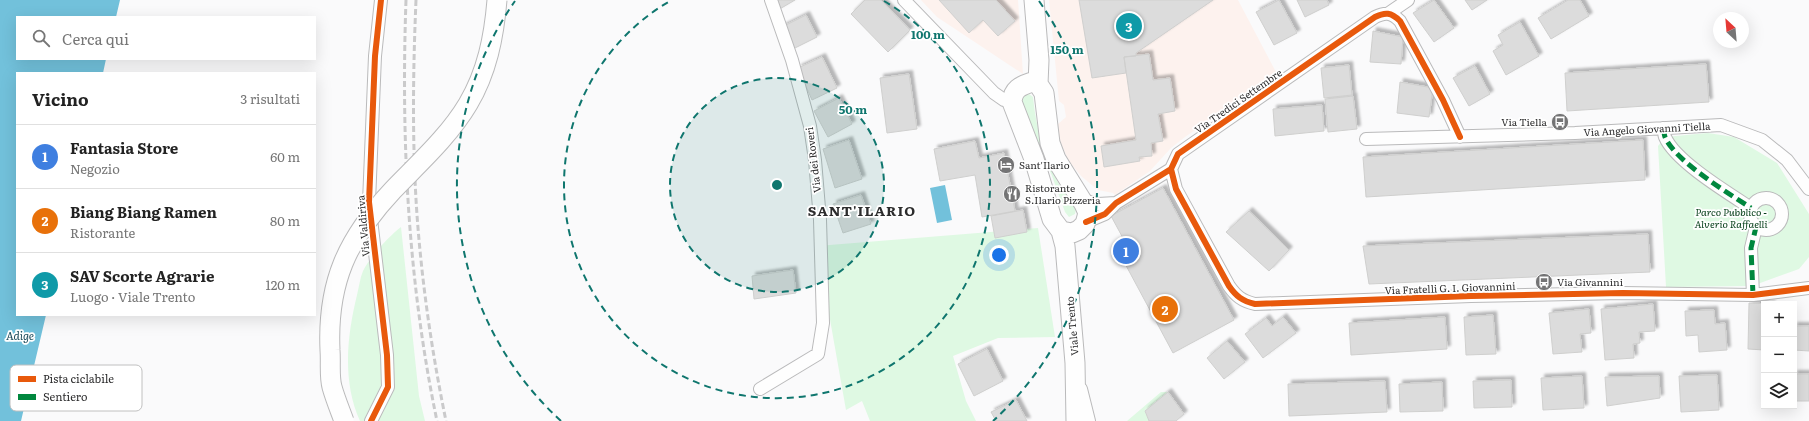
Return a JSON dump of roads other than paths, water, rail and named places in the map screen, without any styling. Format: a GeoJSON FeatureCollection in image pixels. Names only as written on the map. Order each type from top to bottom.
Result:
{"type":"FeatureCollection","features":[{"type":"Feature","properties":{"kind":"main road"},"geometry":{"type":"LineString","coordinates":[[344,421],[332,385],[329,330],[332,304],[338,277],[347,252],[356,235],[392,192],[454,124],[468,105],[481,78],[489,54],[495,24],[497,0]]}},
{"type":"Feature","properties":{"kind":"main road"},"geometry":{"type":"LineString","coordinates":[[1034,0],[1039,60],[1038,84],[1044,93],[1050,143],[1061,168],[1082,200],[1088,213],[1086,222],[1079,230],[1072,233],[1061,231]]}},
{"type":"Feature","properties":{"kind":"main road"},"geometry":{"type":"LineString","coordinates":[[1012,102],[1012,94],[1016,88],[1032,82],[1038,84]]}},
{"type":"Feature","properties":{"kind":"main road","name":"Viale Trento"},"geometry":{"type":"LineString","coordinates":[[1012,102],[1034,159],[1052,219],[1061,231],[1065,246],[1075,362]]}},
{"type":"Feature","properties":{"kind":"main road"},"geometry":{"type":"LineString","coordinates":[[1075,362],[1076,421]]}},
{"type":"Feature","properties":{"kind":"street","name":"Via Valdiriva"},"geometry":{"type":"LineString","coordinates":[[371,421],[388,387],[387,355],[369,202],[375,56],[381,0]]}},
{"type":"Feature","properties":{"kind":"street","name":"Via dei Roveri"},"geometry":{"type":"LineString","coordinates":[[760,389],[818,354],[823,323],[820,220],[810,126],[792,60],[771,0]]}},
{"type":"Feature","properties":{"kind":"street"},"geometry":{"type":"LineString","coordinates":[[904,0],[994,93],[1004,100],[1012,102]]}},
{"type":"Feature","properties":{"kind":"street"},"geometry":{"type":"LineString","coordinates":[[1408,0],[1390,13],[1400,21],[1460,137]]}},
{"type":"Feature","properties":{"kind":"street","name":"Via Tredici Settembre"},"geometry":{"type":"LineString","coordinates":[[1171,169],[1178,154],[1375,18],[1384,13],[1390,13]]}},
{"type":"Feature","properties":{"kind":"street","name":"Via Angelo Giovanni Tiella"},"geometry":{"type":"LineString","coordinates":[[1366,139],[1460,137],[1721,125],[1762,140],[1787,160],[1809,189]]}},
{"type":"Feature","properties":{"kind":"street"},"geometry":{"type":"LineString","coordinates":[[1663,128],[1665,137],[1676,154],[1751,208]]}},
{"type":"Feature","properties":{"kind":"street"},"geometry":{"type":"LineString","coordinates":[[1086,222],[1105,214],[1116,203],[1160,174],[1171,169]]}},
{"type":"Feature","properties":{"kind":"street","name":"Via Fratelli G. I. Giovannini"},"geometry":{"type":"LineString","coordinates":[[1171,169],[1176,189],[1229,286],[1237,296],[1245,302],[1255,304],[1470,296],[1623,293],[1753,295],[1809,288]]}},
{"type":"Feature","properties":{"kind":"street"},"geometry":{"type":"LineString","coordinates":[[1764,198],[1775,201],[1781,209],[1780,220],[1773,228],[1766,230],[1756,227],[1749,216],[1751,208],[1754,202],[1764,198]]}},
{"type":"Feature","properties":{"kind":"street"},"geometry":{"type":"LineString","coordinates":[[1082,200],[1098,204],[1116,203]]}},
{"type":"Feature","properties":{"kind":"street"},"geometry":{"type":"LineString","coordinates":[[1753,295],[1751,248],[1756,227]]}},
{"type":"Feature","properties":{"kind":"street","name":"Viale Trento"},"geometry":{"type":"LineString","coordinates":[[1075,362],[1089,421]]}},
{"type":"Feature","properties":{"kind":"water","name":"Adige"},"geometry":{"type":"Polygon","coordinates":[[[0,0],[120,0],[116,16],[16,16],[16,60],[106,60],[103,72],[16,72],[16,316],[46,316],[34,365],[10,365],[10,411],[23,411],[21,421],[0,421],[0,0]]]}},
{"type":"Feature","properties":{"kind":"water"},"geometry":{"type":"Polygon","coordinates":[[[945,185],[952,220],[937,223],[930,188],[945,185]]]}},
{"type":"Feature","properties":{"kind":"railway"},"geometry":{"type":"LineString","coordinates":[[406,0],[405,106],[409,211],[419,316],[437,421]]}},
{"type":"Feature","properties":{"kind":"railway"},"geometry":{"type":"LineString","coordinates":[[416,0],[414,53],[414,161],[417,215],[428,318],[446,421]]}},
{"type":"Feature","properties":{"kind":"place","name":"SAV Scorte Agrarie"},"geometry":{"type":"Point","coordinates":[1129,26]}},
{"type":"Feature","properties":{"kind":"place","name":"Via Tiella"},"geometry":{"type":"Point","coordinates":[1560,122]}},
{"type":"Feature","properties":{"kind":"place","name":"Sant'Ilario"},"geometry":{"type":"Point","coordinates":[1006,165]}},
{"type":"Feature","properties":{"kind":"place","name":"Ristorante S.Ilario Pizzeria"},"geometry":{"type":"Point","coordinates":[1012,194]}},
{"type":"Feature","properties":{"kind":"place","name":"Fantasia Store"},"geometry":{"type":"Point","coordinates":[1126,251]}},
{"type":"Feature","properties":{"kind":"place","name":"Via Givannini"},"geometry":{"type":"Point","coordinates":[1544,282]}},
{"type":"Feature","properties":{"kind":"place","name":"Biang Biang Ramen"},"geometry":{"type":"Point","coordinates":[1165,309]}},
{"type":"Feature","properties":{"kind":"district","name":"SANT'ILARIO"},"geometry":{"type":"Point","coordinates":[862,211]}},
{"type":"Feature","properties":{"kind":"park label","name":"Parco Pubblico - Alverio Raffaelli"},"geometry":{"type":"Point","coordinates":[1731,218]}}]}
